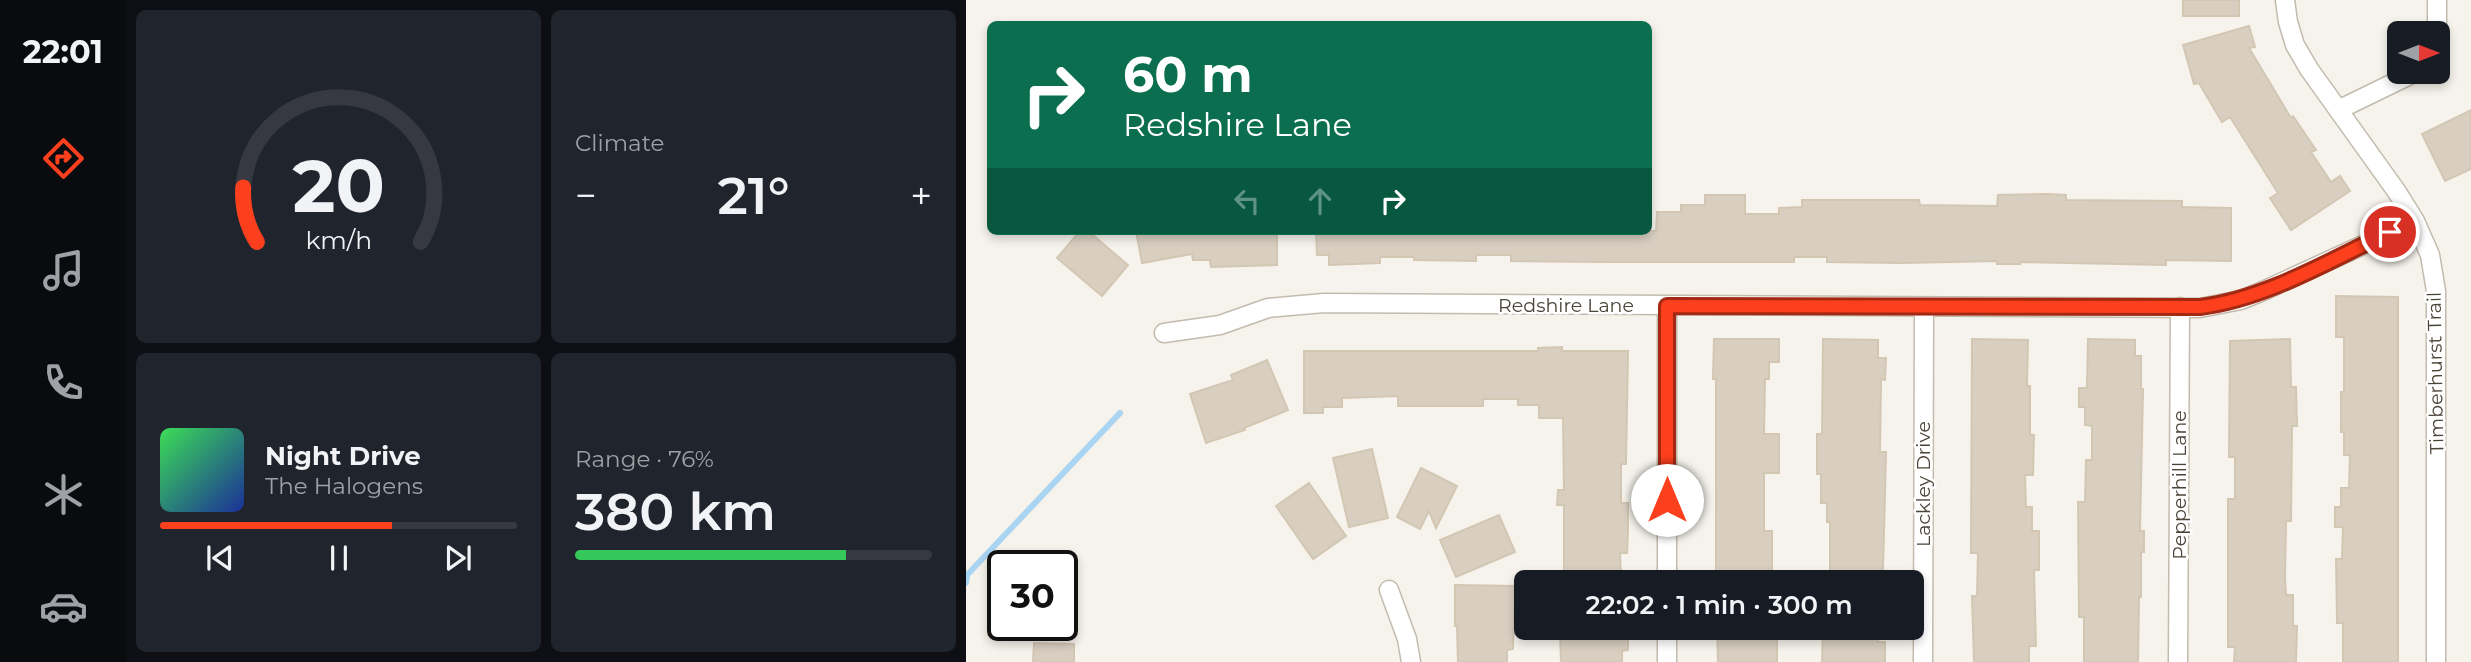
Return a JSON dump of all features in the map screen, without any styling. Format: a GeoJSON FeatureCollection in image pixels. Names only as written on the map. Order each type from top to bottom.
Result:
{"type":"FeatureCollection","features":[{"type":"Feature","properties":{"kind":"street","name":"Timberhurst Trail"},"geometry":{"type":"LineString","coordinates":[[2285,0],[2295,45],[2309,69],[2397,192],[2415,221],[2430,256],[2436,291],[2436,662]]}},
{"type":"Feature","properties":{"kind":"street"},"geometry":{"type":"LineString","coordinates":[[2437,0],[2437,21]]}},
{"type":"Feature","properties":{"kind":"street"},"geometry":{"type":"LineString","coordinates":[[2338,110],[2391,84]]}},
{"type":"Feature","properties":{"kind":"street","name":"Redshire Lane"},"geometry":{"type":"LineString","coordinates":[[1164,333],[1220,325],[1268,307],[1324,303],[2209,306],[2241,300],[2415,221]]}},
{"type":"Feature","properties":{"kind":"street"},"geometry":{"type":"LineString","coordinates":[[1667,306],[1667,570]]}},
{"type":"Feature","properties":{"kind":"street","name":"Lackley Drive"},"geometry":{"type":"LineString","coordinates":[[1923,662],[1924,307]]}},
{"type":"Feature","properties":{"kind":"street","name":"Pepperhill Lane"},"geometry":{"type":"LineString","coordinates":[[2178,662],[2180,307]]}},
{"type":"Feature","properties":{"kind":"street"},"geometry":{"type":"LineString","coordinates":[[1389,590],[1411,662]]}},
{"type":"Feature","properties":{"kind":"street"},"geometry":{"type":"LineString","coordinates":[[1667,640],[1667,662]]}},
{"type":"Feature","properties":{"kind":"building"},"geometry":{"type":"Polygon","coordinates":[[[2183,0],[2239,0],[2239,16],[2183,16],[2183,0]]]}},
{"type":"Feature","properties":{"kind":"building"},"geometry":{"type":"Polygon","coordinates":[[[2249,26],[2255,47],[2249,48],[2291,118],[2293,116],[2316,150],[2311,152],[2331,182],[2340,176],[2350,191],[2291,230],[2270,198],[2278,193],[2230,117],[2222,122],[2199,83],[2194,84],[2183,45],[2249,26]]]}},
{"type":"Feature","properties":{"kind":"building"},"geometry":{"type":"Polygon","coordinates":[[[2471,110],[2471,169],[2445,181],[2422,134],[2471,110]]]}},
{"type":"Feature","properties":{"kind":"building"},"geometry":{"type":"Polygon","coordinates":[[[2047,194],[2066,195],[2066,200],[2182,201],[2182,207],[2231,208],[2231,261],[2166,260],[2166,265],[2020,262],[1997,264],[1997,261],[1827,262],[1827,257],[1794,257],[1794,262],[1607,262],[1511,261],[1511,255],[1476,255],[1476,261],[1380,257],[1380,263],[1329,265],[1329,255],[1317,255],[1316,235],[1652,235],[1652,231],[1656,231],[1657,212],[1681,212],[1681,205],[1705,205],[1705,195],[1745,195],[1745,214],[1779,214],[1779,208],[1802,207],[1802,200],[1919,200],[1920,205],[1997,206],[1998,195],[2047,194]]]}},
{"type":"Feature","properties":{"kind":"building"},"geometry":{"type":"Polygon","coordinates":[[[1077,235],[1093,235],[1128,265],[1102,296],[1057,258],[1077,235]]]}},
{"type":"Feature","properties":{"kind":"building"},"geometry":{"type":"Polygon","coordinates":[[[1137,235],[1277,235],[1277,265],[1211,267],[1210,260],[1193,260],[1192,254],[1142,263],[1137,235]]]}},
{"type":"Feature","properties":{"kind":"building"},"geometry":{"type":"Polygon","coordinates":[[[2336,296],[2398,297],[2398,662],[2343,662],[2343,623],[2337,623],[2336,559],[2342,559],[2343,527],[2335,527],[2335,507],[2341,507],[2341,488],[2349,488],[2350,455],[2344,455],[2344,432],[2341,432],[2344,337],[2336,337],[2336,296]]]}},
{"type":"Feature","properties":{"kind":"building"},"geometry":{"type":"Polygon","coordinates":[[[1714,339],[1779,339],[1779,362],[1769,362],[1769,379],[1765,379],[1764,434],[1779,434],[1779,473],[1764,473],[1764,531],[1772,531],[1772,570],[1716,570],[1716,379],[1713,379],[1714,339]]]}},
{"type":"Feature","properties":{"kind":"building"},"geometry":{"type":"Polygon","coordinates":[[[1823,339],[1878,340],[1878,358],[1886,358],[1885,380],[1881,379],[1880,452],[1886,452],[1883,570],[1830,570],[1830,522],[1827,522],[1827,503],[1821,503],[1821,474],[1817,474],[1817,434],[1822,434],[1823,339]]]}},
{"type":"Feature","properties":{"kind":"building"},"geometry":{"type":"Polygon","coordinates":[[[1972,339],[2028,340],[2030,435],[2034,435],[2033,475],[2025,475],[2026,507],[2032,507],[2032,531],[2039,531],[2039,570],[2034,570],[2036,646],[2029,646],[2029,662],[1974,662],[1972,596],[1977,596],[1978,553],[1971,553],[1972,339]]]}},
{"type":"Feature","properties":{"kind":"building"},"geometry":{"type":"Polygon","coordinates":[[[2088,339],[2135,340],[2135,356],[2141,356],[2143,389],[2140,531],[2144,531],[2144,552],[2141,552],[2138,662],[2084,662],[2084,617],[2079,617],[2078,502],[2085,502],[2086,460],[2092,460],[2092,426],[2085,425],[2085,407],[2079,407],[2079,388],[2087,388],[2088,339]]]}},
{"type":"Feature","properties":{"kind":"building"},"geometry":{"type":"Polygon","coordinates":[[[2290,339],[2291,387],[2296,387],[2297,426],[2292,426],[2291,521],[2286,521],[2285,578],[2286,595],[2293,595],[2293,626],[2297,626],[2296,662],[2234,662],[2235,647],[2228,647],[2228,499],[2235,499],[2235,457],[2229,457],[2230,341],[2290,339]]]}},
{"type":"Feature","properties":{"kind":"building"},"geometry":{"type":"Polygon","coordinates":[[[1562,347],[1562,351],[1628,351],[1626,464],[1621,464],[1621,503],[1628,503],[1628,531],[1627,553],[1620,553],[1621,570],[1564,570],[1564,505],[1557,505],[1558,490],[1564,490],[1563,418],[1539,418],[1539,405],[1518,405],[1518,399],[1483,399],[1483,406],[1398,406],[1398,396],[1342,398],[1342,407],[1323,407],[1323,413],[1304,413],[1304,351],[1538,351],[1538,348],[1562,347]]]}},
{"type":"Feature","properties":{"kind":"building"},"geometry":{"type":"Polygon","coordinates":[[[1267,360],[1288,410],[1244,428],[1245,430],[1206,443],[1190,394],[1233,380],[1231,375],[1267,360]]]}},
{"type":"Feature","properties":{"kind":"building"},"geometry":{"type":"Polygon","coordinates":[[[1372,449],[1388,518],[1349,527],[1333,458],[1372,449]]]}},
{"type":"Feature","properties":{"kind":"building"},"geometry":{"type":"Polygon","coordinates":[[[1421,468],[1457,486],[1436,528],[1429,511],[1420,529],[1397,517],[1421,468]]]}},
{"type":"Feature","properties":{"kind":"building"},"geometry":{"type":"Polygon","coordinates":[[[1309,483],[1346,536],[1313,559],[1276,506],[1309,483]]]}},
{"type":"Feature","properties":{"kind":"building"},"geometry":{"type":"Polygon","coordinates":[[[1499,515],[1515,552],[1456,577],[1440,540],[1499,515]]]}},
{"type":"Feature","properties":{"kind":"building"},"geometry":{"type":"Polygon","coordinates":[[[1455,585],[1514,586],[1513,649],[1507,650],[1507,662],[1458,662],[1455,585]]]}},
{"type":"Feature","properties":{"kind":"building"},"geometry":{"type":"Polygon","coordinates":[[[1560,640],[1628,640],[1628,650],[1622,651],[1622,662],[1561,662],[1560,640]]]}},
{"type":"Feature","properties":{"kind":"building"},"geometry":{"type":"Polygon","coordinates":[[[1717,640],[1777,640],[1777,662],[1718,662],[1717,640]]]}},
{"type":"Feature","properties":{"kind":"building"},"geometry":{"type":"Polygon","coordinates":[[[1823,640],[1885,642],[1885,662],[1822,662],[1823,640]]]}},
{"type":"Feature","properties":{"kind":"building"},"geometry":{"type":"Polygon","coordinates":[[[1034,643],[1074,644],[1074,662],[1033,662],[1034,643]]]}},
{"type":"Feature","properties":{"kind":"waterway"},"geometry":{"type":"LineString","coordinates":[[966,583],[967,575],[1120,413]]}},
{"type":"Feature","properties":{"kind":"route"},"geometry":{"type":"LineString","coordinates":[[1667,500],[1667,306],[2200,307],[2241,300],[2390,232]]}}]}
